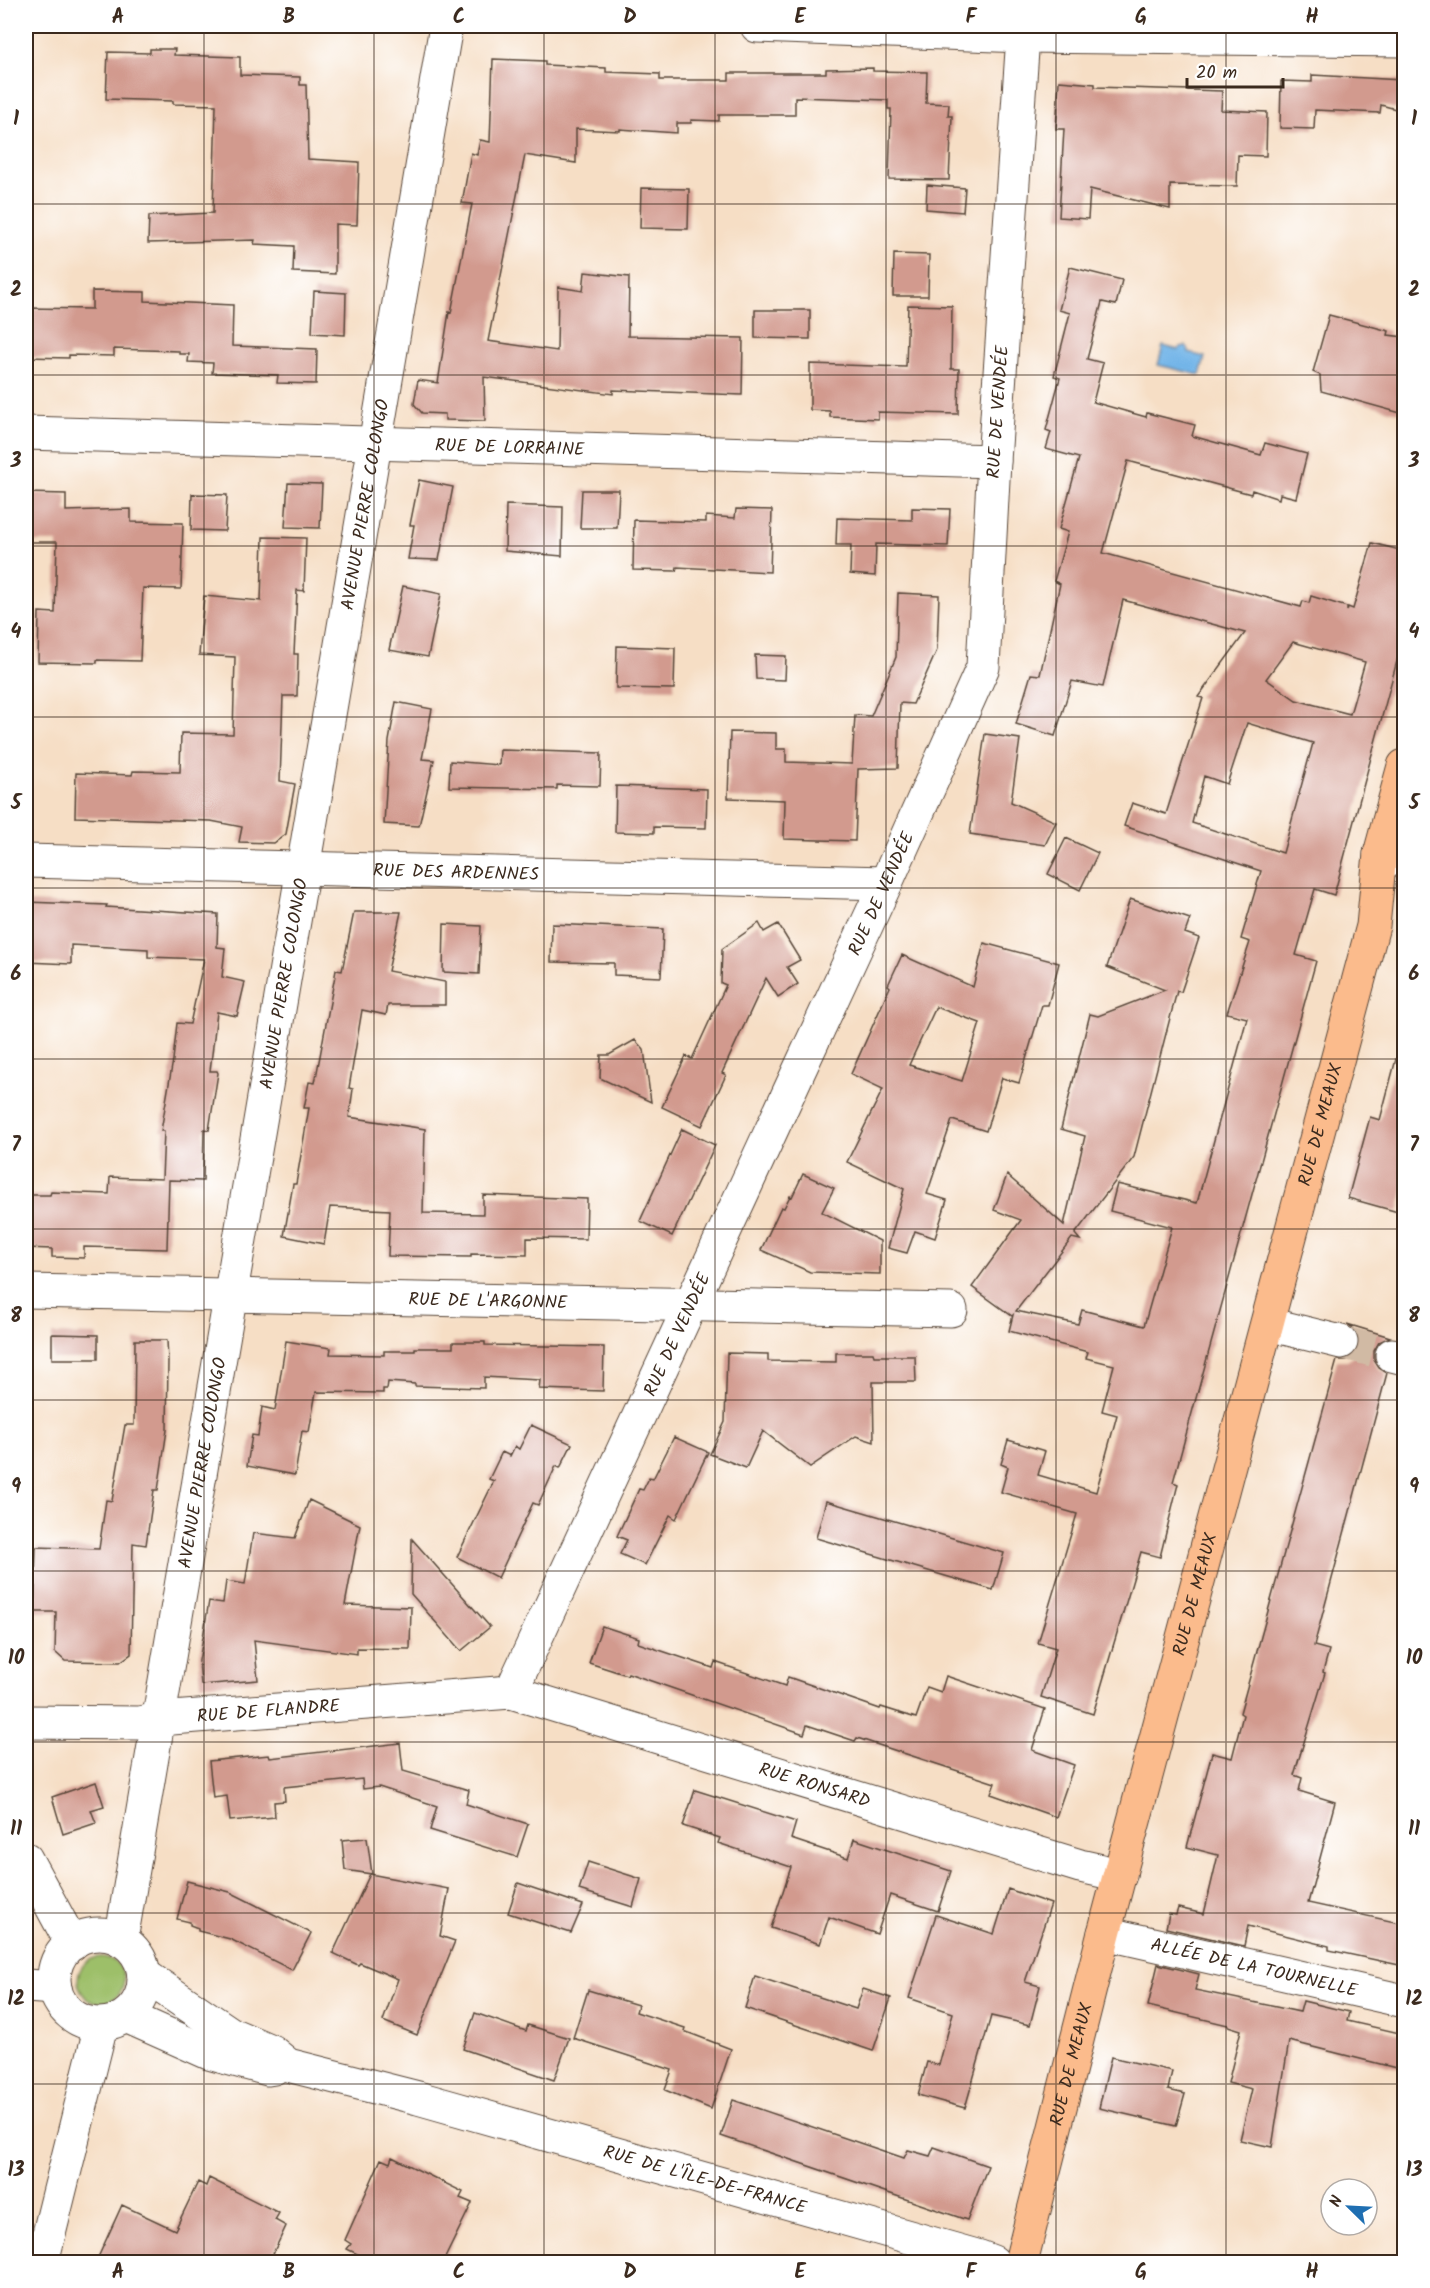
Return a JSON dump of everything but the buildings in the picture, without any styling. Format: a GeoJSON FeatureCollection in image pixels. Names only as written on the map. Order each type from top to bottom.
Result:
{"type":"FeatureCollection","features":[{"type":"Feature","properties":{"kind":"main road","name":"RUE DE MEAUX"},"geometry":{"type":"LineString","coordinates":[[1021,2262],[1104,1933],[1373,926],[1396,860],[1404,766]]}},
{"type":"Feature","properties":{"kind":"street","name":"AVENUE PIERRE COLONGO"},"geometry":{"type":"LineString","coordinates":[[121,1940],[446,26]]}},
{"type":"Feature","properties":{"kind":"street"},"geometry":{"type":"LineString","coordinates":[[757,26],[1023,36],[1404,40]]}},
{"type":"Feature","properties":{"kind":"street","name":"RUE DE VENDÉE"},"geometry":{"type":"LineString","coordinates":[[511,1692],[886,883],[983,667],[994,461],[1023,36]]}},
{"type":"Feature","properties":{"kind":"street","name":"RUE DE LORRAINE"},"geometry":{"type":"LineString","coordinates":[[26,432],[994,461]]}},
{"type":"Feature","properties":{"kind":"street","name":"RUE DES ARDENNES"},"geometry":{"type":"LineString","coordinates":[[26,861],[886,883]]}},
{"type":"Feature","properties":{"kind":"street","name":"RUE DE L'ARGONNE"},"geometry":{"type":"LineString","coordinates":[[26,1291],[951,1310]]}},
{"type":"Feature","properties":{"kind":"street"},"geometry":{"type":"LineString","coordinates":[[1268,1324],[1341,1342]]}},
{"type":"Feature","properties":{"kind":"street","name":"RUE DE FLANDRE"},"geometry":{"type":"LineString","coordinates":[[26,1722],[141,1723],[159,1719],[511,1692]]}},
{"type":"Feature","properties":{"kind":"street","name":"RUE RONSARD"},"geometry":{"type":"LineString","coordinates":[[511,1692],[1080,1866],[1120,1875]]}},
{"type":"Feature","properties":{"kind":"street"},"geometry":{"type":"LineString","coordinates":[[26,1859],[72,1944]]}},
{"type":"Feature","properties":{"kind":"street","name":"ALLÉE DE LA TOURNELLE"},"geometry":{"type":"LineString","coordinates":[[1104,1933],[1404,2001]]}},
{"type":"Feature","properties":{"kind":"street"},"geometry":{"type":"LineString","coordinates":[[96,1934],[109,1935],[121,1940],[137,1954],[144,1975],[142,1993],[136,2006],[114,2020],[89,2023],[76,2019],[66,2011],[59,2000],[40,1987],[55,1970],[58,1960],[72,1944],[83,1937],[96,1934]]}},
{"type":"Feature","properties":{"kind":"street"},"geometry":{"type":"LineString","coordinates":[[144,1975],[231,2034],[271,2051],[288,2065]]}},
{"type":"Feature","properties":{"kind":"street"},"geometry":{"type":"LineString","coordinates":[[114,2020],[209,2053],[268,2069],[288,2065]]}},
{"type":"Feature","properties":{"kind":"street"},"geometry":{"type":"LineString","coordinates":[[42,2262],[114,2020]]}},
{"type":"Feature","properties":{"kind":"street","name":"RUE DE L'ÎLE-DE-FRANCE"},"geometry":{"type":"LineString","coordinates":[[288,2065],[418,2098],[993,2262]]}},
{"type":"Feature","properties":{"kind":"green space"},"geometry":{"type":"Polygon","coordinates":[[[106,1957],[118,1963],[123,1971],[123,1989],[118,1997],[110,2002],[96,2003],[88,2000],[81,1993],[78,1975],[81,1967],[88,1960],[106,1957]]]}},
{"type":"Feature","properties":{"kind":"water"},"geometry":{"type":"Polygon","coordinates":[[[1163,346],[1179,350],[1180,347],[1186,346],[1189,353],[1205,357],[1200,375],[1158,365],[1163,346]]]}},
{"type":"Feature","properties":{"kind":"tunnel"},"geometry":{"type":"LineString","coordinates":[[1341,1342],[1392,1355]]}}]}
